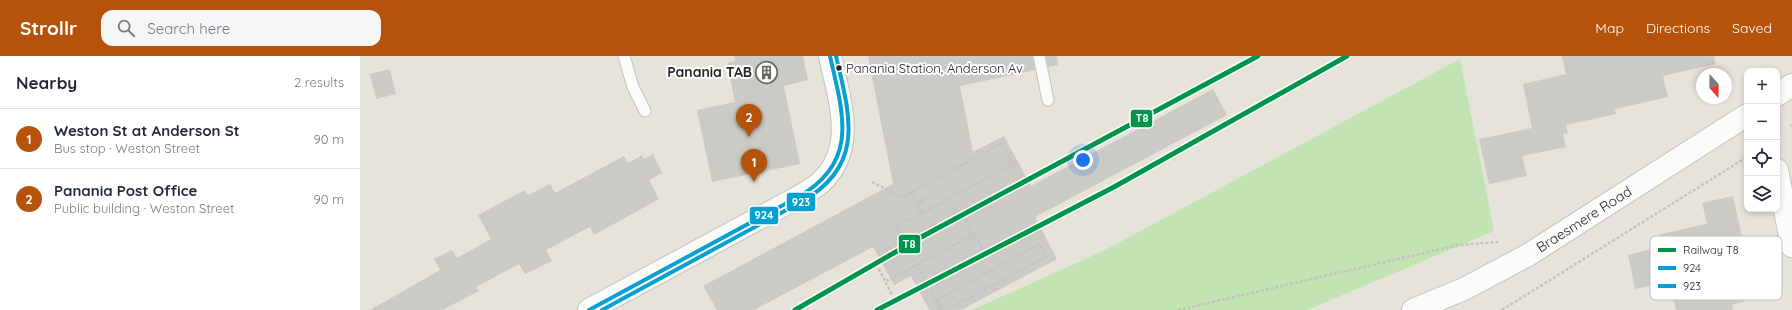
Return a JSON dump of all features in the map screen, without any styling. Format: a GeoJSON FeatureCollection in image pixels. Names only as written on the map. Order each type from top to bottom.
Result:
{"type":"FeatureCollection","features":[{"type":"Feature","properties":{"kind":"street"},"geometry":{"type":"LineString","coordinates":[[589,310],[791,201],[819,184],[836,163],[843,140],[843,125],[830,56]]}},
{"type":"Feature","properties":{"kind":"street"},"geometry":{"type":"LineString","coordinates":[[1780,93],[1792,86]]}},
{"type":"Feature","properties":{"kind":"street","name":"Braesmere Road"},"geometry":{"type":"LineString","coordinates":[[1413,310],[1464,289],[1528,255],[1744,117]]}},
{"type":"Feature","properties":{"kind":"street"},"geometry":{"type":"LineString","coordinates":[[1778,176],[1792,246]]}},
{"type":"Feature","properties":{"kind":"lane"},"geometry":{"type":"LineString","coordinates":[[624,56],[633,87],[645,111]]}},
{"type":"Feature","properties":{"kind":"lane"},"geometry":{"type":"LineString","coordinates":[[1039,56],[1048,100]]}},
{"type":"Feature","properties":{"kind":"path"},"geometry":{"type":"LineString","coordinates":[[872,182],[902,197],[1002,143],[1013,164],[896,227],[941,310]]}},
{"type":"Feature","properties":{"kind":"path"},"geometry":{"type":"LineString","coordinates":[[1502,310],[1744,159]]}},
{"type":"Feature","properties":{"kind":"path"},"geometry":{"type":"LineString","coordinates":[[910,192],[916,202],[926,197],[917,205],[922,214]]}},
{"type":"Feature","properties":{"kind":"path"},"geometry":{"type":"LineString","coordinates":[[966,219],[982,248]]}},
{"type":"Feature","properties":{"kind":"path"},"geometry":{"type":"LineString","coordinates":[[886,281],[974,234]]}},
{"type":"Feature","properties":{"kind":"path"},"geometry":{"type":"LineString","coordinates":[[1178,310],[1459,245],[1508,241],[1528,255]]}},
{"type":"Feature","properties":{"kind":"path"},"geometry":{"type":"LineString","coordinates":[[936,300],[1040,244],[1046,257],[946,310]]}},
{"type":"Feature","properties":{"kind":"path"},"geometry":{"type":"LineString","coordinates":[[879,269],[892,295]]}},
{"type":"Feature","properties":{"kind":"green space"},"geometry":{"type":"Polygon","coordinates":[[[1460,59],[1494,231],[1307,310],[972,310],[1105,250],[1460,59]]]}},
{"type":"Feature","properties":{"kind":"building"},"geometry":{"type":"Polygon","coordinates":[[[734,56],[803,56],[808,80],[784,86],[800,164],[712,182],[697,110],[735,102],[727,63],[735,61],[734,56]]]}},
{"type":"Feature","properties":{"kind":"building"},"geometry":{"type":"Polygon","coordinates":[[[868,56],[1032,56],[1035,70],[960,86],[973,152],[1004,136],[1031,186],[1213,89],[1227,115],[1035,217],[1057,259],[961,310],[929,310],[911,276],[894,285],[873,247],[754,310],[717,310],[703,286],[893,184],[868,56]]]}},
{"type":"Feature","properties":{"kind":"building"},"geometry":{"type":"Polygon","coordinates":[[[1046,56],[1057,56],[1058,65],[1048,67],[1046,56]]]}},
{"type":"Feature","properties":{"kind":"building"},"geometry":{"type":"Polygon","coordinates":[[[1562,56],[1714,56],[1715,64],[1663,76],[1668,97],[1615,109],[1616,114],[1566,125],[1568,133],[1563,134],[1566,147],[1522,156],[1527,176],[1489,184],[1479,139],[1532,128],[1523,84],[1566,74],[1562,56]]]}},
{"type":"Feature","properties":{"kind":"building"},"geometry":{"type":"Polygon","coordinates":[[[390,69],[396,94],[376,99],[370,74],[390,69]]]}},
{"type":"Feature","properties":{"kind":"building"},"geometry":{"type":"Polygon","coordinates":[[[653,154],[662,173],[649,180],[659,199],[594,235],[590,227],[546,250],[552,261],[525,274],[519,264],[476,287],[479,291],[442,310],[370,310],[440,270],[434,259],[452,250],[457,258],[491,239],[478,215],[525,190],[528,195],[550,184],[555,193],[624,156],[628,163],[642,155],[644,159],[653,154]]]}},
{"type":"Feature","properties":{"kind":"building"},"geometry":{"type":"Polygon","coordinates":[[[1733,196],[1742,236],[1660,236],[1660,234],[1707,224],[1702,203],[1733,196]]]}},
{"type":"Feature","properties":{"kind":"building"},"geometry":{"type":"Polygon","coordinates":[[[1650,249],[1650,286],[1635,289],[1628,255],[1650,249]]]}},
{"type":"Feature","properties":{"kind":"building"},"geometry":{"type":"Polygon","coordinates":[[[1674,300],[1745,301],[1732,305],[1733,310],[1676,310],[1674,300]]]}},
{"type":"Feature","properties":{"kind":"rail line","name":"T8"},"geometry":{"type":"LineString","coordinates":[[795,310],[925,235],[1258,56]]}},
{"type":"Feature","properties":{"kind":"rail line","name":"T8"},"geometry":{"type":"LineString","coordinates":[[877,310],[1114,187],[1347,56]]}},
{"type":"Feature","properties":{"kind":"transit line","name":"924"},"geometry":{"type":"LineString","coordinates":[[589,310],[798,197],[818,183],[831,168],[839,152],[842,135],[842,117],[830,56]]}},
{"type":"Feature","properties":{"kind":"transit line","name":"923"},"geometry":{"type":"LineString","coordinates":[[602,310],[801,202],[822,188],[836,172],[844,156],[848,138],[846,99],[836,56]]}},
{"type":"Feature","properties":{"kind":"place","name":"Panania Station, Anderson Av"},"geometry":{"type":"Point","coordinates":[839,68]}},
{"type":"Feature","properties":{"kind":"place","name":"Panania TAB"},"geometry":{"type":"Point","coordinates":[767,72]}},
{"type":"Feature","properties":{"kind":"place","name":"Panania Post Office"},"geometry":{"type":"Point","coordinates":[749,137]}},
{"type":"Feature","properties":{"kind":"place","name":"Weston St at Anderson St"},"geometry":{"type":"Point","coordinates":[754,182]}}]}
